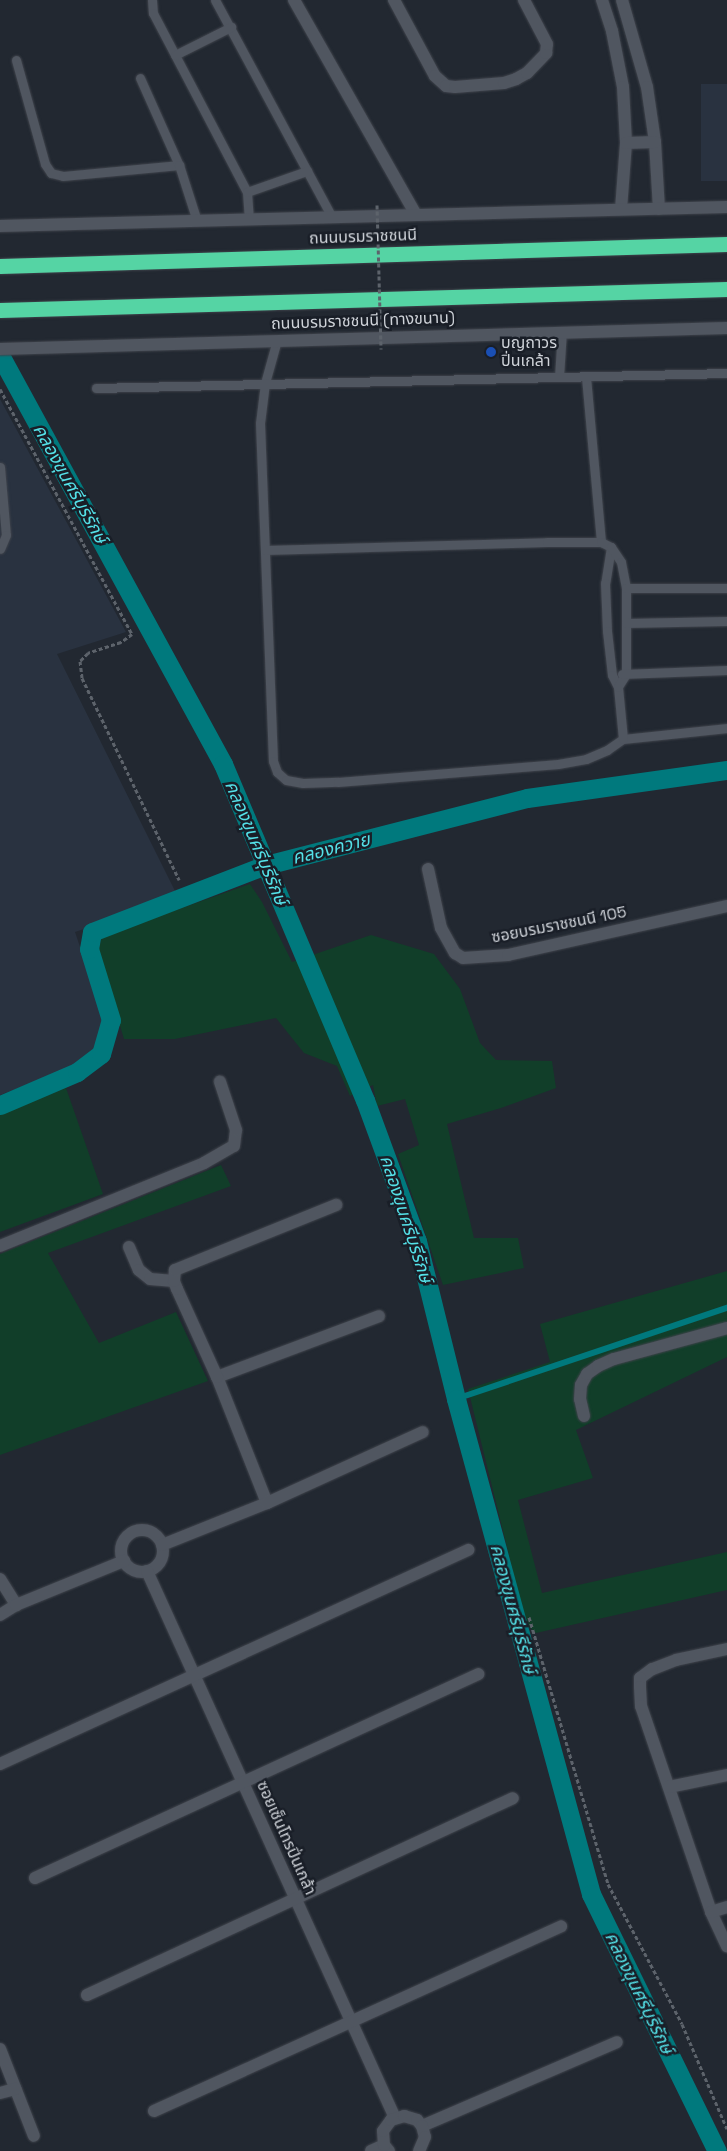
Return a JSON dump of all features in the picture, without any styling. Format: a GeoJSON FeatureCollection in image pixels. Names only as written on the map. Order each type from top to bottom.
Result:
{"type":"FeatureCollection","features":[{"type":"Feature","properties":{"kind":"highway","name":"ถนนบรมราชชนนี"},"geometry":{"type":"LineString","coordinates":[[0,266],[727,244]]}},
{"type":"Feature","properties":{"kind":"highway"},"geometry":{"type":"LineString","coordinates":[[0,310],[727,289]]}},
{"type":"Feature","properties":{"kind":"street"},"geometry":{"type":"LineString","coordinates":[[294,0],[416,215]]}},
{"type":"Feature","properties":{"kind":"street"},"geometry":{"type":"LineString","coordinates":[[394,0],[435,76],[446,86],[455,87],[504,83],[516,79],[528,73],[546,53],[547,44],[524,0]]}},
{"type":"Feature","properties":{"kind":"street"},"geometry":{"type":"LineString","coordinates":[[602,0],[612,31],[623,87],[626,143],[621,209]]}},
{"type":"Feature","properties":{"kind":"street"},"geometry":{"type":"LineString","coordinates":[[622,0],[646,87],[656,142],[659,209]]}},
{"type":"Feature","properties":{"kind":"street"},"geometry":{"type":"LineString","coordinates":[[626,143],[656,142]]}},
{"type":"Feature","properties":{"kind":"street"},"geometry":{"type":"LineString","coordinates":[[0,226],[727,207]]}},
{"type":"Feature","properties":{"kind":"street","name":"ถนนบรมราชชนนี (ทางขนาน)"},"geometry":{"type":"LineString","coordinates":[[0,349],[562,331],[727,328]]}},
{"type":"Feature","properties":{"kind":"street","name":"ซอยบรมราชชนนี 105"},"geometry":{"type":"LineString","coordinates":[[428,870],[441,928],[455,953],[463,958],[508,955],[727,906]]}},
{"type":"Feature","properties":{"kind":"street"},"geometry":{"type":"LineString","coordinates":[[0,1246],[204,1163],[234,1146],[236,1130],[220,1082]]}},
{"type":"Feature","properties":{"kind":"street"},"geometry":{"type":"LineString","coordinates":[[267,1503],[217,1377],[174,1281],[175,1270],[190,1262],[336,1205]]}},
{"type":"Feature","properties":{"kind":"street"},"geometry":{"type":"LineString","coordinates":[[129,1247],[139,1270],[150,1279],[174,1281]]}},
{"type":"Feature","properties":{"kind":"street"},"geometry":{"type":"LineString","coordinates":[[217,1377],[379,1316]]}},
{"type":"Feature","properties":{"kind":"street"},"geometry":{"type":"LineString","coordinates":[[584,1416],[580,1400],[581,1386],[587,1374],[598,1366],[614,1359],[727,1328]]}},
{"type":"Feature","properties":{"kind":"street"},"geometry":{"type":"LineString","coordinates":[[162,1545],[267,1503],[423,1432]]}},
{"type":"Feature","properties":{"kind":"street"},"geometry":{"type":"LineString","coordinates":[[147,1531],[153,1534],[162,1545],[163,1551],[158,1564],[147,1570],[134,1570],[124,1562],[121,1555],[123,1542],[133,1532],[147,1531]]}},
{"type":"Feature","properties":{"kind":"street"},"geometry":{"type":"LineString","coordinates":[[0,1764],[468,1550]]}},
{"type":"Feature","properties":{"kind":"street"},"geometry":{"type":"LineString","coordinates":[[0,1615],[16,1605],[124,1562]]}},
{"type":"Feature","properties":{"kind":"street","name":"ซอยเซ็นโทรปิ่นเกล้า"},"geometry":{"type":"LineString","coordinates":[[147,1570],[395,2118]]}},
{"type":"Feature","properties":{"kind":"street"},"geometry":{"type":"LineString","coordinates":[[0,1579],[16,1605]]}},
{"type":"Feature","properties":{"kind":"street"},"geometry":{"type":"LineString","coordinates":[[727,1649],[676,1660],[652,1669],[640,1678],[641,1706],[711,1912],[727,1946]]}},
{"type":"Feature","properties":{"kind":"street"},"geometry":{"type":"LineString","coordinates":[[35,1878],[478,1674]]}},
{"type":"Feature","properties":{"kind":"street"},"geometry":{"type":"LineString","coordinates":[[669,1787],[727,1775]]}},
{"type":"Feature","properties":{"kind":"street"},"geometry":{"type":"LineString","coordinates":[[87,1995],[513,1798]]}},
{"type":"Feature","properties":{"kind":"street"},"geometry":{"type":"LineString","coordinates":[[711,1912],[727,1907]]}},
{"type":"Feature","properties":{"kind":"street"},"geometry":{"type":"LineString","coordinates":[[154,2111],[561,1926]]}},
{"type":"Feature","properties":{"kind":"street"},"geometry":{"type":"LineString","coordinates":[[422,2126],[617,2042]]}},
{"type":"Feature","properties":{"kind":"street"},"geometry":{"type":"LineString","coordinates":[[0,2049],[34,2136]]}},
{"type":"Feature","properties":{"kind":"street"},"geometry":{"type":"LineString","coordinates":[[0,2093],[15,2089]]}},
{"type":"Feature","properties":{"kind":"street"},"geometry":{"type":"LineString","coordinates":[[371,2151],[387,2148],[383,2131],[386,2125],[395,2118],[411,2117],[422,2126],[425,2137],[419,2151]]}},
{"type":"Feature","properties":{"kind":"lane"},"geometry":{"type":"LineString","coordinates":[[152,0],[153,13],[247,192],[249,219]]}},
{"type":"Feature","properties":{"kind":"lane"},"geometry":{"type":"LineString","coordinates":[[215,0],[332,217]]}},
{"type":"Feature","properties":{"kind":"lane"},"geometry":{"type":"LineString","coordinates":[[175,56],[231,27]]}},
{"type":"Feature","properties":{"kind":"lane"},"geometry":{"type":"LineString","coordinates":[[16,60],[45,164],[51,173],[63,176],[179,165]]}},
{"type":"Feature","properties":{"kind":"lane"},"geometry":{"type":"LineString","coordinates":[[140,78],[179,165],[197,221]]}},
{"type":"Feature","properties":{"kind":"lane"},"geometry":{"type":"LineString","coordinates":[[247,192],[307,171]]}},
{"type":"Feature","properties":{"kind":"lane"},"geometry":{"type":"LineString","coordinates":[[559,377],[562,331]]}},
{"type":"Feature","properties":{"kind":"lane"},"geometry":{"type":"LineString","coordinates":[[277,340],[265,383],[260,423],[273,761],[276,772],[286,780],[303,783],[338,782],[558,764],[586,759],[607,750],[623,739],[727,728]]}},
{"type":"Feature","properties":{"kind":"lane"},"geometry":{"type":"LineString","coordinates":[[96,388],[727,373]]}},
{"type":"Feature","properties":{"kind":"lane"},"geometry":{"type":"LineString","coordinates":[[586,377],[601,542]]}},
{"type":"Feature","properties":{"kind":"lane"},"geometry":{"type":"LineString","coordinates":[[0,467],[6,535],[0,549]]}},
{"type":"Feature","properties":{"kind":"lane"},"geometry":{"type":"LineString","coordinates":[[265,550],[601,542],[611,547],[621,562],[626,588],[626,674],[618,687]]}},
{"type":"Feature","properties":{"kind":"lane"},"geometry":{"type":"LineString","coordinates":[[611,547],[605,583],[609,662],[612,675],[618,687],[623,739]]}},
{"type":"Feature","properties":{"kind":"lane"},"geometry":{"type":"LineString","coordinates":[[626,588],[727,588]]}},
{"type":"Feature","properties":{"kind":"lane"},"geometry":{"type":"LineString","coordinates":[[626,623],[727,621]]}},
{"type":"Feature","properties":{"kind":"lane"},"geometry":{"type":"LineString","coordinates":[[612,675],[727,670]]}},
{"type":"Feature","properties":{"kind":"path"},"geometry":{"type":"LineString","coordinates":[[377,205],[381,349]]}},
{"type":"Feature","properties":{"kind":"path"},"geometry":{"type":"LineString","coordinates":[[0,389],[132,634],[121,642],[88,653],[80,661],[82,678],[179,880]]}},
{"type":"Feature","properties":{"kind":"path"},"geometry":{"type":"LineString","coordinates":[[529,1617],[608,1884],[682,2024],[727,2129]]}},
{"type":"Feature","properties":{"kind":"shaded area"},"geometry":{"type":"Polygon","coordinates":[[[701,84],[727,84],[727,181],[701,181],[701,84]]]}},
{"type":"Feature","properties":{"kind":"shaded area"},"geometry":{"type":"Polygon","coordinates":[[[0,399],[126,632],[57,654],[178,897],[75,932],[106,1024],[99,1047],[81,1064],[0,1095],[0,399]]]}},
{"type":"Feature","properties":{"kind":"green space"},"geometry":{"type":"Polygon","coordinates":[[[250,884],[262,902],[292,962],[371,935],[434,954],[460,989],[480,1043],[496,1060],[552,1061],[556,1088],[501,1108],[447,1124],[474,1238],[518,1238],[524,1268],[443,1285],[398,1154],[419,1145],[405,1099],[377,1106],[373,1085],[350,1096],[337,1066],[304,1053],[276,1018],[175,1039],[124,1039],[98,953],[102,936],[250,884]]]}},
{"type":"Feature","properties":{"kind":"green space"},"geometry":{"type":"Polygon","coordinates":[[[66,1088],[103,1194],[0,1232],[0,1114],[66,1088]]]}},
{"type":"Feature","properties":{"kind":"green space"},"geometry":{"type":"Polygon","coordinates":[[[221,1165],[231,1186],[48,1253],[99,1343],[176,1312],[208,1381],[0,1455],[0,1254],[221,1165]]]}},
{"type":"Feature","properties":{"kind":"green space"},"geometry":{"type":"Polygon","coordinates":[[[727,1271],[727,1357],[576,1430],[593,1478],[518,1500],[542,1593],[727,1552],[727,1590],[536,1633],[526,1624],[468,1389],[550,1362],[540,1324],[727,1271]]]}},
{"type":"Feature","properties":{"kind":"waterway","name":"คลองขุนศรีบุรีรักษ์"},"geometry":{"type":"LineString","coordinates":[[0,355],[223,764],[365,1100],[417,1241],[456,1399],[591,1894],[717,2151]]}},
{"type":"Feature","properties":{"kind":"waterway","name":"คลองควาย"},"geometry":{"type":"LineString","coordinates":[[0,1105],[77,1072],[101,1054],[111,1020],[89,949],[92,932],[266,865],[527,798],[727,770]]}},
{"type":"Feature","properties":{"kind":"waterway"},"geometry":{"type":"LineString","coordinates":[[456,1399],[727,1308]]}},
{"type":"Feature","properties":{"kind":"place","name":"บุญถาวร ปิ่นเกล้า"},"geometry":{"type":"Point","coordinates":[491,352]}}]}
